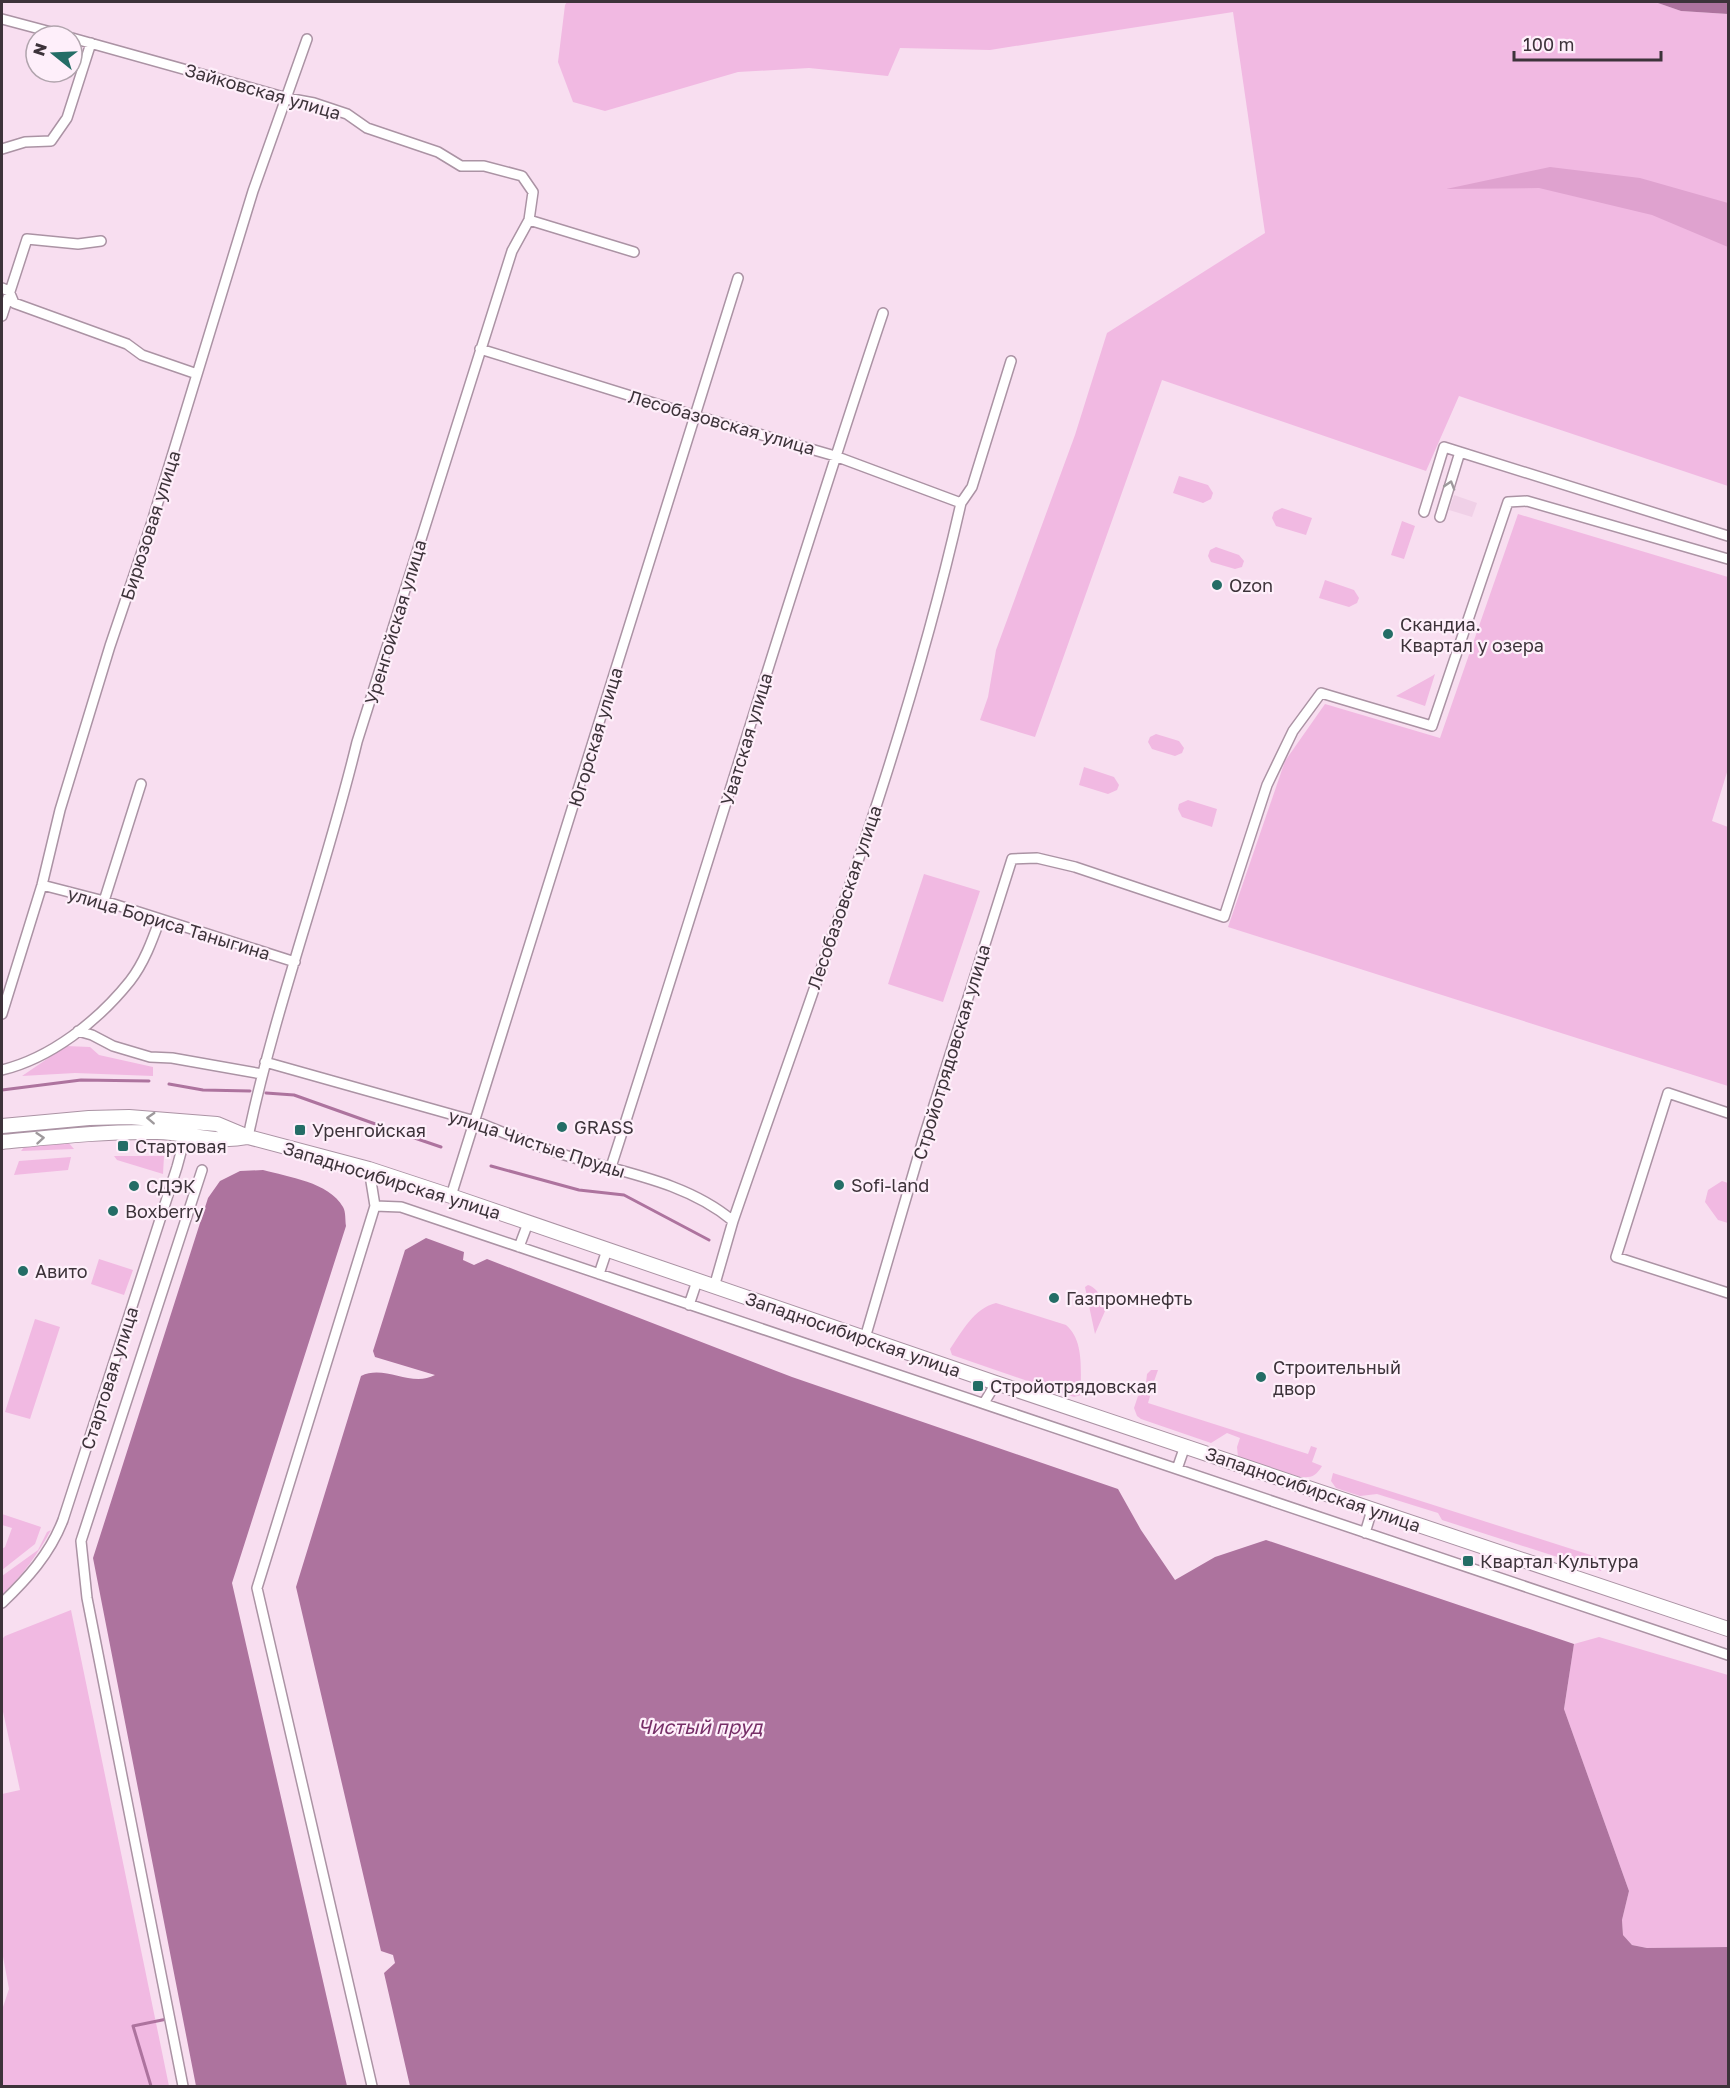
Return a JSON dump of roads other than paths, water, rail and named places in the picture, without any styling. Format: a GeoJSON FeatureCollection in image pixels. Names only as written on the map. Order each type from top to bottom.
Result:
{"type":"FeatureCollection","features":[{"type":"Feature","properties":{"kind":"main road","name":"Западносибирская улица"},"geometry":{"type":"LineString","coordinates":[[2,1126],[89,1118],[129,1117],[217,1124],[248,1137],[369,1169],[451,1196],[996,1383],[1728,1629]]}},
{"type":"Feature","properties":{"kind":"main road","name":"Западносибирская улица"},"geometry":{"type":"LineString","coordinates":[[2,1142],[159,1132],[230,1141],[248,1137]]}},
{"type":"Feature","properties":{"kind":"street"},"geometry":{"type":"LineString","coordinates":[[2,19],[24,25]]}},
{"type":"Feature","properties":{"kind":"street","name":"Бирюзовая улица"},"geometry":{"type":"LineString","coordinates":[[2,1014],[42,885],[72,770],[110,645],[151,525],[253,191],[307,39]]}},
{"type":"Feature","properties":{"kind":"street","name":"Зайковская улица"},"geometry":{"type":"LineString","coordinates":[[84,41],[287,98],[314,103],[347,114],[367,128],[438,152],[461,166],[484,166],[522,176],[533,192],[528,220]]}},
{"type":"Feature","properties":{"kind":"street"},"geometry":{"type":"LineString","coordinates":[[2,148],[25,142],[51,141],[67,118],[91,43]]}},
{"type":"Feature","properties":{"kind":"street"},"geometry":{"type":"LineString","coordinates":[[528,220],[634,252]]}},
{"type":"Feature","properties":{"kind":"street","name":"Уренгойская улица"},"geometry":{"type":"LineString","coordinates":[[248,1137],[265,1062],[340,813],[357,742],[512,250],[528,220]]}},
{"type":"Feature","properties":{"kind":"street"},"geometry":{"type":"LineString","coordinates":[[2,316],[5,289],[27,239],[78,244],[101,241]]}},
{"type":"Feature","properties":{"kind":"street","name":"Югорская улица"},"geometry":{"type":"LineString","coordinates":[[451,1196],[738,278]]}},
{"type":"Feature","properties":{"kind":"street"},"geometry":{"type":"LineString","coordinates":[[5,289],[14,303],[127,344],[142,355],[197,374]]}},
{"type":"Feature","properties":{"kind":"street","name":"Уватская улица"},"geometry":{"type":"LineString","coordinates":[[611,1167],[691,920],[755,709],[884,313]]}},
{"type":"Feature","properties":{"kind":"street","name":"Лесобазовская улица"},"geometry":{"type":"LineString","coordinates":[[480,349],[836,456],[961,503]]}},
{"type":"Feature","properties":{"kind":"street","name":"Лесобазовская улица"},"geometry":{"type":"LineString","coordinates":[[714,1287],[733,1221],[868,830],[909,699],[961,503],[972,487],[1011,361]]}},
{"type":"Feature","properties":{"kind":"street"},"geometry":{"type":"LineString","coordinates":[[1424,512],[1444,447],[1728,536]]}},
{"type":"Feature","properties":{"kind":"street"},"geometry":{"type":"LineString","coordinates":[[1440,517],[1460,452]]}},
{"type":"Feature","properties":{"kind":"street","name":"Стройотрядовская улица"},"geometry":{"type":"LineString","coordinates":[[865,1338],[922,1140],[1012,859],[1037,858],[1075,867],[1224,917],[1267,785],[1293,731],[1321,693],[1432,726],[1508,502],[1527,501],[1728,559]]}},
{"type":"Feature","properties":{"kind":"street"},"geometry":{"type":"LineString","coordinates":[[104,901],[141,784]]}},
{"type":"Feature","properties":{"kind":"street","name":"улица Бориса Таныгина"},"geometry":{"type":"LineString","coordinates":[[42,885],[104,901],[295,962]]}},
{"type":"Feature","properties":{"kind":"street"},"geometry":{"type":"LineString","coordinates":[[2,1070],[56,1047],[102,1010],[130,980],[150,948],[160,919]]}},
{"type":"Feature","properties":{"kind":"street"},"geometry":{"type":"LineString","coordinates":[[78,1031],[92,1035],[113,1046],[150,1057],[172,1058],[262,1074]]}},
{"type":"Feature","properties":{"kind":"street","name":"улица Чистые Пруды"},"geometry":{"type":"LineString","coordinates":[[265,1062],[475,1121],[572,1157],[611,1167],[704,1199],[733,1221]]}},
{"type":"Feature","properties":{"kind":"street"},"geometry":{"type":"LineString","coordinates":[[1728,1113],[1668,1093],[1616,1257],[1728,1293]]}},
{"type":"Feature","properties":{"kind":"street","name":"Стартовая улица"},"geometry":{"type":"LineString","coordinates":[[2,1603],[42,1560],[60,1527],[186,1136],[188,1121]]}},
{"type":"Feature","properties":{"kind":"street"},"geometry":{"type":"LineString","coordinates":[[369,1169],[375,1206],[257,1588],[372,2086]]}},
{"type":"Feature","properties":{"kind":"street"},"geometry":{"type":"LineString","coordinates":[[183,2086],[87,1598],[81,1541],[202,1170]]}},
{"type":"Feature","properties":{"kind":"street"},"geometry":{"type":"LineString","coordinates":[[375,1206],[400,1207],[1728,1655]]}},
{"type":"Feature","properties":{"kind":"street"},"geometry":{"type":"LineString","coordinates":[[519,1247],[528,1223]]}},
{"type":"Feature","properties":{"kind":"street"},"geometry":{"type":"LineString","coordinates":[[599,1274],[607,1250]]}},
{"type":"Feature","properties":{"kind":"street"},"geometry":{"type":"LineString","coordinates":[[689,1305],[697,1281]]}},
{"type":"Feature","properties":{"kind":"street"},"geometry":{"type":"LineString","coordinates":[[984,1403],[996,1383]]}},
{"type":"Feature","properties":{"kind":"street"},"geometry":{"type":"LineString","coordinates":[[1177,1469],[1185,1446]]}},
{"type":"Feature","properties":{"kind":"street"},"geometry":{"type":"LineString","coordinates":[[1365,1533],[1372,1510]]}},
{"type":"Feature","properties":{"kind":"water"},"geometry":{"type":"Polygon","coordinates":[[[1655,2],[1728,2],[1728,14],[1681,11],[1655,2]]]}},
{"type":"Feature","properties":{"kind":"water"},"geometry":{"type":"Polygon","coordinates":[[[263,1170],[318,1186],[337,1199],[345,1211],[346,1226],[232,1583],[347,2086],[196,2086],[93,1558],[208,1198],[220,1181],[240,1171],[263,1170]]]}},
{"type":"Feature","properties":{"kind":"water","name":"Чистый пруд"},"geometry":{"type":"Polygon","coordinates":[[[426,1238],[464,1252],[463,1260],[474,1265],[487,1259],[792,1377],[1118,1489],[1141,1530],[1175,1580],[1215,1557],[1266,1540],[1574,1644],[1564,1709],[1629,1891],[1622,1920],[1623,1935],[1632,1945],[1647,1948],[1728,1947],[1728,2086],[410,2086],[384,1973],[395,1963],[393,1955],[381,1951],[296,1587],[361,1376],[379,1373],[417,1379],[435,1375],[375,1357],[373,1351],[405,1250],[426,1238]]]}},
{"type":"Feature","properties":{"kind":"waterway"},"geometry":{"type":"LineString","coordinates":[[2,1090],[81,1080],[149,1081]]}},
{"type":"Feature","properties":{"kind":"waterway"},"geometry":{"type":"LineString","coordinates":[[169,1084],[203,1090],[250,1091]]}},
{"type":"Feature","properties":{"kind":"waterway"},"geometry":{"type":"LineString","coordinates":[[266,1093],[294,1095],[381,1126]]}},
{"type":"Feature","properties":{"kind":"waterway"},"geometry":{"type":"LineString","coordinates":[[397,1132],[441,1147]]}},
{"type":"Feature","properties":{"kind":"waterway"},"geometry":{"type":"LineString","coordinates":[[491,1166],[579,1190],[624,1195],[709,1240]]}},
{"type":"Feature","properties":{"kind":"waterway"},"geometry":{"type":"LineString","coordinates":[[151,2086],[133,2026],[167,2019]]}},
{"type":"Feature","properties":{"kind":"place","name":"Ozon"},"geometry":{"type":"Point","coordinates":[1217,585]}},
{"type":"Feature","properties":{"kind":"place","name":"Скандиа. Квартал у озера"},"geometry":{"type":"Point","coordinates":[1388,634]}},
{"type":"Feature","properties":{"kind":"place","name":"GRASS"},"geometry":{"type":"Point","coordinates":[562,1127]}},
{"type":"Feature","properties":{"kind":"place","name":"Уренгойская"},"geometry":{"type":"Point","coordinates":[300,1130]}},
{"type":"Feature","properties":{"kind":"place","name":"Стартовая"},"geometry":{"type":"Point","coordinates":[123,1146]}},
{"type":"Feature","properties":{"kind":"place","name":"Sofi-land"},"geometry":{"type":"Point","coordinates":[839,1185]}},
{"type":"Feature","properties":{"kind":"place","name":"СДЭК"},"geometry":{"type":"Point","coordinates":[134,1186]}},
{"type":"Feature","properties":{"kind":"place","name":"Boxberry"},"geometry":{"type":"Point","coordinates":[113,1211]}},
{"type":"Feature","properties":{"kind":"place","name":"Авито"},"geometry":{"type":"Point","coordinates":[23,1271]}},
{"type":"Feature","properties":{"kind":"place","name":"Газпромнефть"},"geometry":{"type":"Point","coordinates":[1054,1298]}},
{"type":"Feature","properties":{"kind":"place","name":"Строительный двор"},"geometry":{"type":"Point","coordinates":[1261,1377]}},
{"type":"Feature","properties":{"kind":"place","name":"Стройотрядовская"},"geometry":{"type":"Point","coordinates":[978,1386]}},
{"type":"Feature","properties":{"kind":"place","name":"Квартал Культура"},"geometry":{"type":"Point","coordinates":[1468,1561]}}]}
